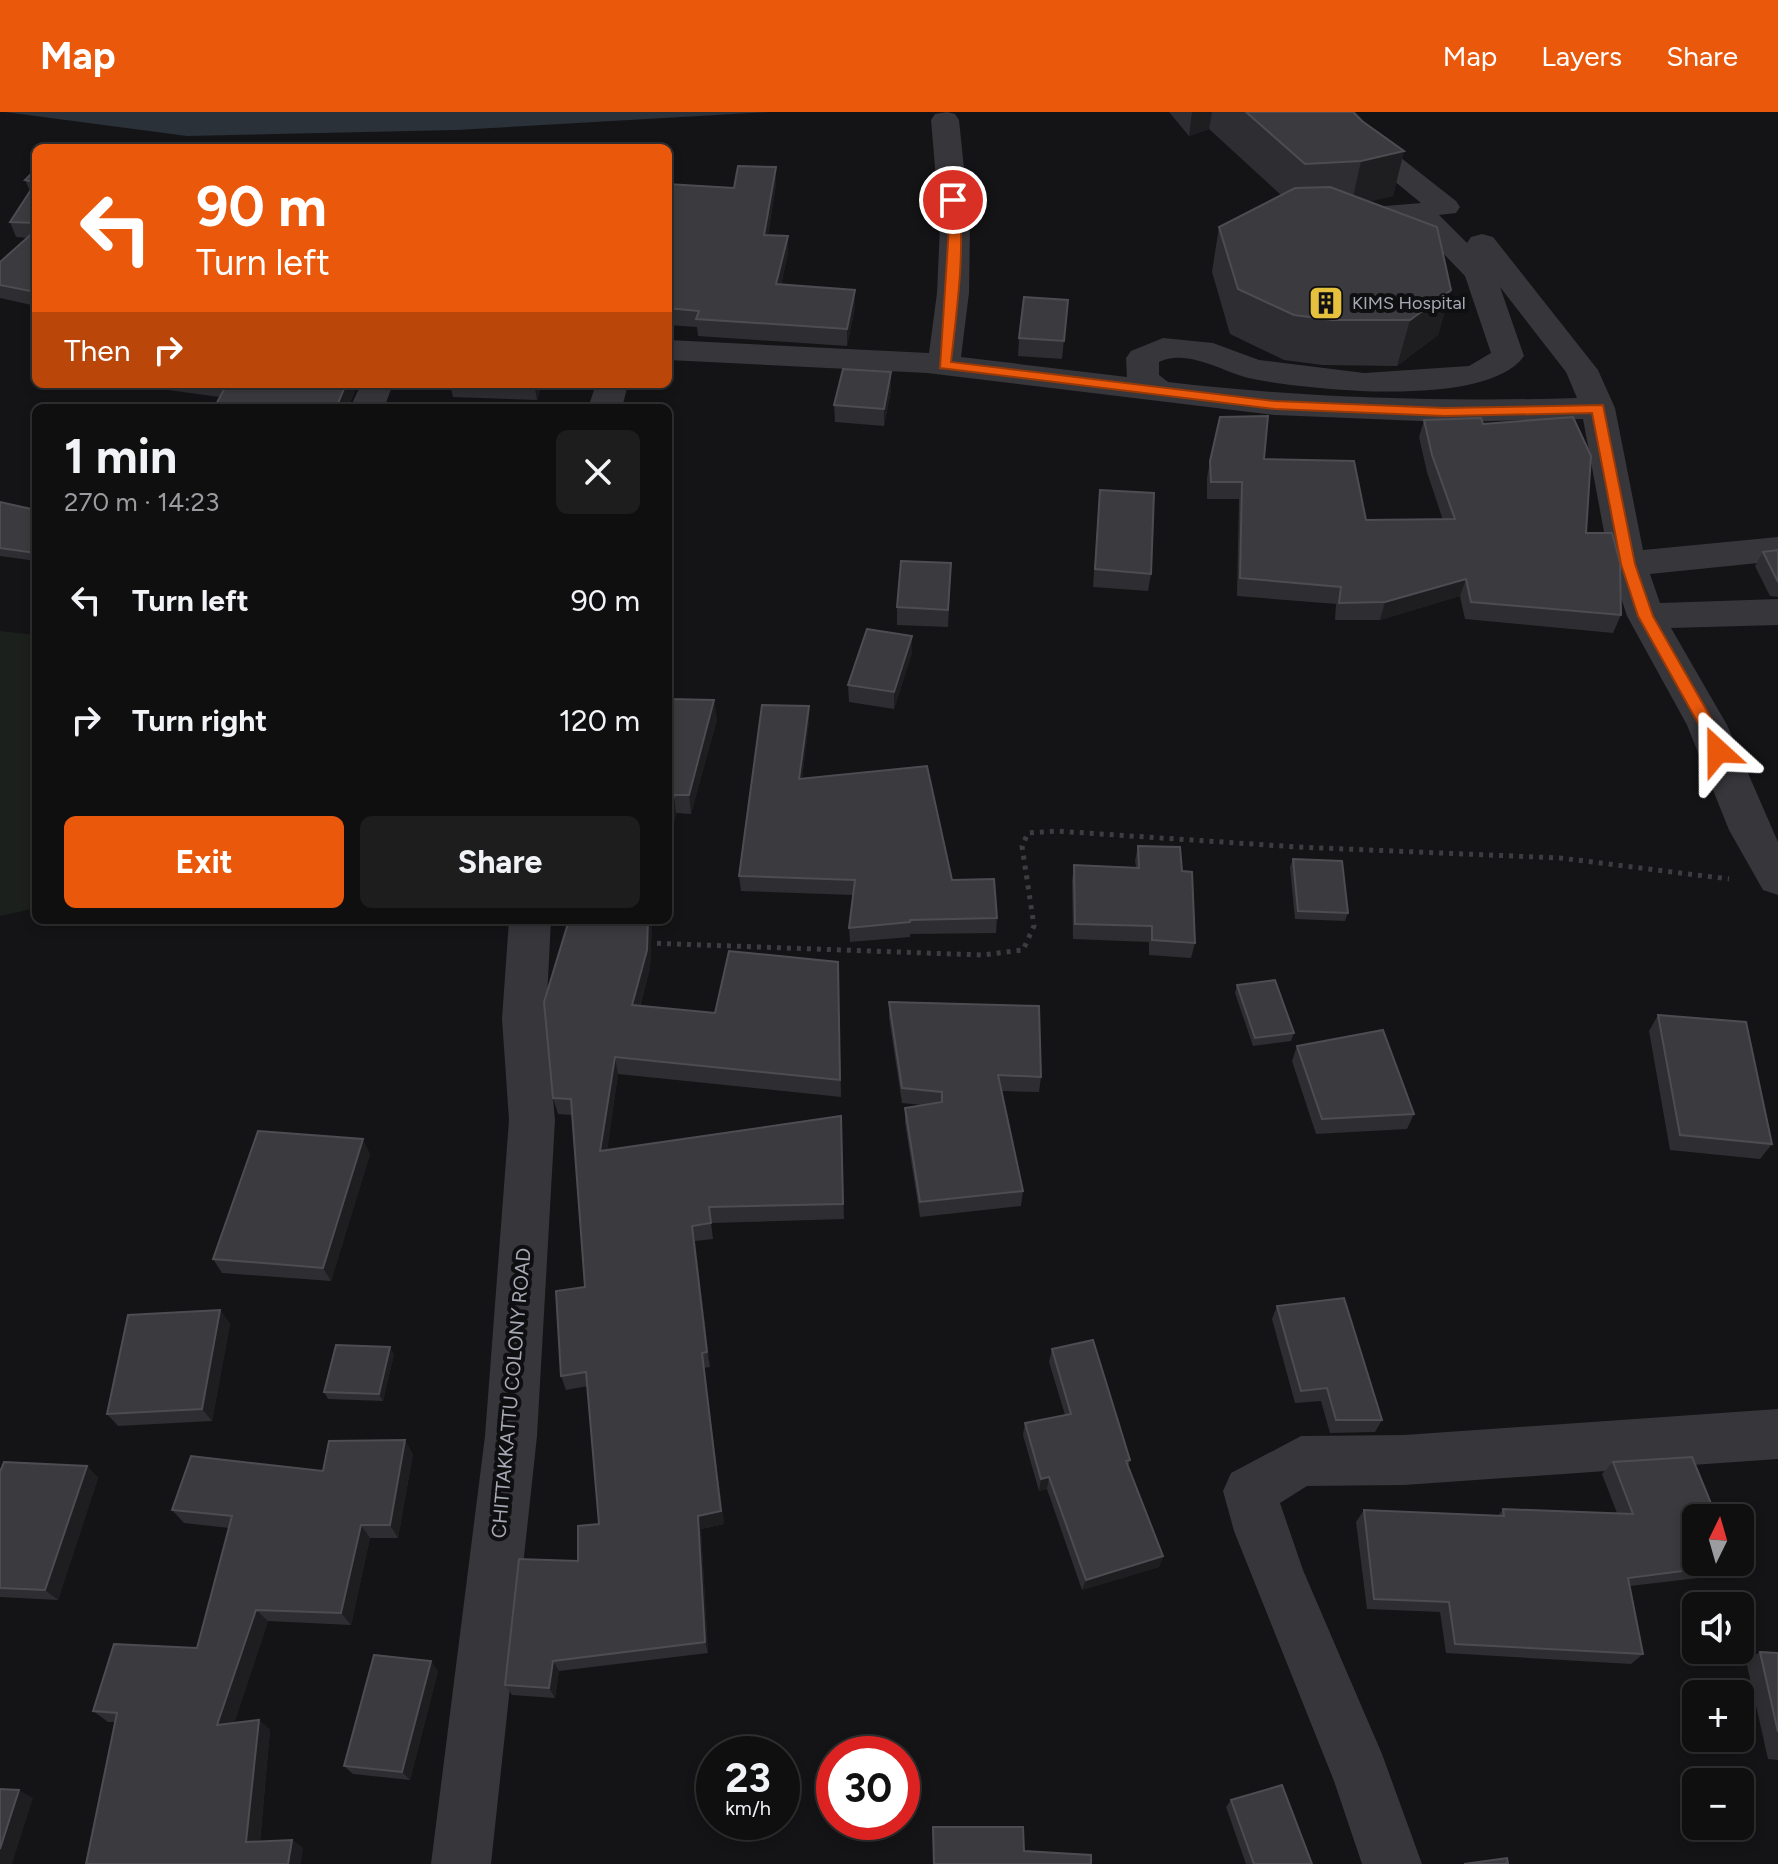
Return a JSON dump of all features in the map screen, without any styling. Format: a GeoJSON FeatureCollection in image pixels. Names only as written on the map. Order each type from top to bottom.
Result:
{"type":"FeatureCollection","features":[{"type":"Feature","properties":{"kind":"street"},"geometry":{"type":"LineString","coordinates":[[1158,391],[1143,378],[1142,358],[1163,348],[1213,353],[1253,369],[1364,383],[1477,375],[1508,356],[1480,273],[1432,209],[1340,112]]}},
{"type":"Feature","properties":{"kind":"street"},"geometry":{"type":"LineString","coordinates":[[944,365],[953,293],[955,226],[945,120]]}},
{"type":"Feature","properties":{"kind":"street"},"geometry":{"type":"LineString","coordinates":[[1309,221],[1432,209],[1469,226],[1582,370],[1598,408],[1628,564],[1646,616],[1764,828],[1778,879]]}},
{"type":"Feature","properties":{"kind":"street"},"geometry":{"type":"LineString","coordinates":[[672,350],[944,365],[1245,402],[1358,410],[1598,408]]}},
{"type":"Feature","properties":{"kind":"street"},"geometry":{"type":"LineString","coordinates":[[1628,564],[1778,549]]}},
{"type":"Feature","properties":{"kind":"street"},"geometry":{"type":"LineString","coordinates":[[1646,616],[1778,612]]}},
{"type":"Feature","properties":{"kind":"street","name":"CHITTAKKATTU COLONY ROAD"},"geometry":{"type":"LineString","coordinates":[[461,1864],[511,1436],[532,1120],[524,1019],[530,924]]}},
{"type":"Feature","properties":{"kind":"street"},"geometry":{"type":"LineString","coordinates":[[1392,1864],[1370,1794],[1257,1521],[1250,1491],[1301,1461],[1404,1460],[1778,1434]]}},
{"type":"Feature","properties":{"kind":"path"},"geometry":{"type":"LineString","coordinates":[[639,942],[982,955],[1023,950],[1034,926],[1022,846],[1028,833],[1056,831],[1297,847],[1560,858],[1731,880]]}},
{"type":"Feature","properties":{"kind":"shaded area"},"geometry":{"type":"Polygon","coordinates":[[[5,112],[770,112],[456,130],[187,136],[5,112]]]}},
{"type":"Feature","properties":{"kind":"shaded area"},"geometry":{"type":"Polygon","coordinates":[[[0,631],[32,635],[32,909],[0,916],[0,631]]]}},
{"type":"Feature","properties":{"kind":"building"},"geometry":{"type":"Polygon","coordinates":[[[1246,112],[1353,112],[1404,151],[1361,161],[1305,164],[1246,112]]]}},
{"type":"Feature","properties":{"kind":"building"},"geometry":{"type":"Polygon","coordinates":[[[738,166],[776,167],[764,235],[788,236],[776,284],[855,290],[847,329],[696,319],[699,311],[672,308],[672,184],[734,188],[738,166]]]}},
{"type":"Feature","properties":{"kind":"building"},"geometry":{"type":"Polygon","coordinates":[[[1330,187],[1437,227],[1451,290],[1410,320],[1333,320],[1294,315],[1238,289],[1219,227],[1295,188],[1330,187]]]}},
{"type":"Feature","properties":{"kind":"building"},"geometry":{"type":"Polygon","coordinates":[[[32,188],[32,223],[10,222],[32,188]]]}},
{"type":"Feature","properties":{"kind":"building"},"geometry":{"type":"Polygon","coordinates":[[[32,234],[30,291],[0,285],[0,262],[32,234]]]}},
{"type":"Feature","properties":{"kind":"building"},"geometry":{"type":"Polygon","coordinates":[[[1024,297],[1068,300],[1064,341],[1019,338],[1024,297]]]}},
{"type":"Feature","properties":{"kind":"building"},"geometry":{"type":"Polygon","coordinates":[[[843,369],[891,372],[884,409],[834,405],[843,369]]]}},
{"type":"Feature","properties":{"kind":"building"},"geometry":{"type":"Polygon","coordinates":[[[225,388],[344,388],[338,404],[216,404],[225,388]]]}},
{"type":"Feature","properties":{"kind":"building"},"geometry":{"type":"Polygon","coordinates":[[[1268,416],[1264,459],[1354,461],[1366,520],[1455,519],[1432,455],[1424,420],[1481,418],[1483,424],[1573,417],[1591,456],[1586,533],[1612,533],[1620,563],[1621,615],[1471,602],[1466,579],[1385,602],[1339,603],[1341,587],[1240,578],[1242,482],[1211,482],[1210,461],[1220,417],[1268,416]]]}},
{"type":"Feature","properties":{"kind":"building"},"geometry":{"type":"Polygon","coordinates":[[[1100,490],[1154,493],[1151,574],[1095,569],[1100,490]]]}},
{"type":"Feature","properties":{"kind":"building"},"geometry":{"type":"Polygon","coordinates":[[[0,502],[32,509],[32,552],[0,548],[0,502]]]}},
{"type":"Feature","properties":{"kind":"building"},"geometry":{"type":"Polygon","coordinates":[[[1778,550],[1778,582],[1763,552],[1778,550]]]}},
{"type":"Feature","properties":{"kind":"building"},"geometry":{"type":"Polygon","coordinates":[[[901,561],[951,563],[948,610],[897,607],[901,561]]]}},
{"type":"Feature","properties":{"kind":"building"},"geometry":{"type":"Polygon","coordinates":[[[867,629],[912,636],[894,692],[848,685],[867,629]]]}},
{"type":"Feature","properties":{"kind":"building"},"geometry":{"type":"Polygon","coordinates":[[[672,699],[714,700],[689,795],[674,795],[672,804],[672,699]]]}},
{"type":"Feature","properties":{"kind":"building"},"geometry":{"type":"Polygon","coordinates":[[[762,705],[809,706],[799,779],[927,766],[952,880],[994,879],[997,918],[910,920],[849,928],[855,880],[739,876],[762,705]]]}},
{"type":"Feature","properties":{"kind":"building"},"geometry":{"type":"Polygon","coordinates":[[[1138,846],[1180,847],[1182,871],[1192,872],[1195,943],[1152,940],[1152,926],[1075,924],[1074,865],[1139,868],[1138,846]]]}},
{"type":"Feature","properties":{"kind":"building"},"geometry":{"type":"Polygon","coordinates":[[[1293,859],[1342,861],[1348,913],[1298,911],[1293,859]]]}},
{"type":"Feature","properties":{"kind":"building"},"geometry":{"type":"Polygon","coordinates":[[[568,924],[648,924],[647,950],[632,1005],[715,1013],[729,951],[838,962],[840,1080],[615,1057],[600,1151],[841,1116],[843,1204],[709,1207],[711,1223],[692,1226],[707,1352],[702,1353],[721,1511],[698,1516],[705,1642],[553,1661],[549,1688],[505,1685],[519,1559],[578,1561],[578,1526],[599,1524],[586,1372],[561,1376],[556,1291],[585,1287],[571,1099],[553,1098],[544,1002],[568,924]]]}},
{"type":"Feature","properties":{"kind":"building"},"geometry":{"type":"Polygon","coordinates":[[[1275,980],[1294,1033],[1255,1038],[1237,985],[1275,980]]]}},
{"type":"Feature","properties":{"kind":"building"},"geometry":{"type":"Polygon","coordinates":[[[889,1002],[1039,1006],[1041,1077],[998,1075],[1023,1191],[920,1202],[905,1108],[942,1102],[942,1092],[902,1088],[889,1002]]]}},
{"type":"Feature","properties":{"kind":"building"},"geometry":{"type":"Polygon","coordinates":[[[1658,1015],[1746,1022],[1772,1144],[1680,1135],[1658,1015]]]}},
{"type":"Feature","properties":{"kind":"building"},"geometry":{"type":"Polygon","coordinates":[[[1383,1030],[1414,1114],[1322,1119],[1297,1046],[1383,1030]]]}},
{"type":"Feature","properties":{"kind":"building"},"geometry":{"type":"Polygon","coordinates":[[[258,1131],[363,1139],[323,1268],[213,1259],[258,1131]]]}},
{"type":"Feature","properties":{"kind":"building"},"geometry":{"type":"Polygon","coordinates":[[[1344,1298],[1382,1420],[1336,1420],[1327,1388],[1301,1391],[1277,1306],[1344,1298]]]}},
{"type":"Feature","properties":{"kind":"building"},"geometry":{"type":"Polygon","coordinates":[[[220,1310],[202,1409],[107,1414],[128,1315],[220,1310]]]}},
{"type":"Feature","properties":{"kind":"building"},"geometry":{"type":"Polygon","coordinates":[[[1093,1340],[1130,1460],[1126,1461],[1163,1556],[1086,1580],[1049,1477],[1041,1479],[1025,1423],[1071,1414],[1052,1349],[1093,1340]]]}},
{"type":"Feature","properties":{"kind":"building"},"geometry":{"type":"Polygon","coordinates":[[[336,1345],[390,1347],[379,1394],[324,1392],[336,1345]]]}},
{"type":"Feature","properties":{"kind":"building"},"geometry":{"type":"Polygon","coordinates":[[[405,1440],[390,1525],[361,1525],[341,1613],[256,1610],[217,1725],[259,1720],[246,1842],[292,1840],[288,1864],[86,1864],[117,1713],[93,1711],[114,1644],[197,1648],[232,1516],[172,1510],[191,1456],[323,1471],[329,1441],[405,1440]]]}},
{"type":"Feature","properties":{"kind":"building"},"geometry":{"type":"Polygon","coordinates":[[[1692,1457],[1711,1504],[1682,1504],[1682,1571],[1628,1578],[1643,1654],[1455,1644],[1449,1602],[1374,1599],[1364,1510],[1504,1516],[1503,1509],[1633,1514],[1613,1462],[1692,1457]]]}},
{"type":"Feature","properties":{"kind":"building"},"geometry":{"type":"Polygon","coordinates":[[[4,1462],[87,1466],[45,1590],[0,1588],[0,1472],[4,1462]]]}},
{"type":"Feature","properties":{"kind":"building"},"geometry":{"type":"Polygon","coordinates":[[[1760,1652],[1778,1653],[1778,1732],[1760,1652]]]}},
{"type":"Feature","properties":{"kind":"building"},"geometry":{"type":"Polygon","coordinates":[[[374,1655],[431,1661],[402,1772],[344,1766],[374,1655]]]}},
{"type":"Feature","properties":{"kind":"building"},"geometry":{"type":"Polygon","coordinates":[[[1282,1785],[1312,1864],[1254,1864],[1231,1800],[1282,1785]]]}},
{"type":"Feature","properties":{"kind":"building"},"geometry":{"type":"Polygon","coordinates":[[[0,1789],[19,1790],[0,1849],[0,1789]]]}},
{"type":"Feature","properties":{"kind":"building"},"geometry":{"type":"Polygon","coordinates":[[[933,1827],[1023,1827],[1024,1851],[1091,1855],[1091,1864],[934,1864],[933,1827]]]}},
{"type":"Feature","properties":{"kind":"building"},"geometry":{"type":"Polygon","coordinates":[[[1507,1858],[1508,1864],[1464,1864],[1507,1858]]]}},
{"type":"Feature","properties":{"kind":"place","name":"KIMS Hospital"},"geometry":{"type":"Point","coordinates":[1326,303]}},
{"type":"Feature","properties":{"kind":"route"},"geometry":{"type":"LineString","coordinates":[[953,200],[953,293],[944,365],[1275,405],[1445,412],[1598,408],[1628,564],[1646,616],[1707,725],[1718,751]]}}]}
